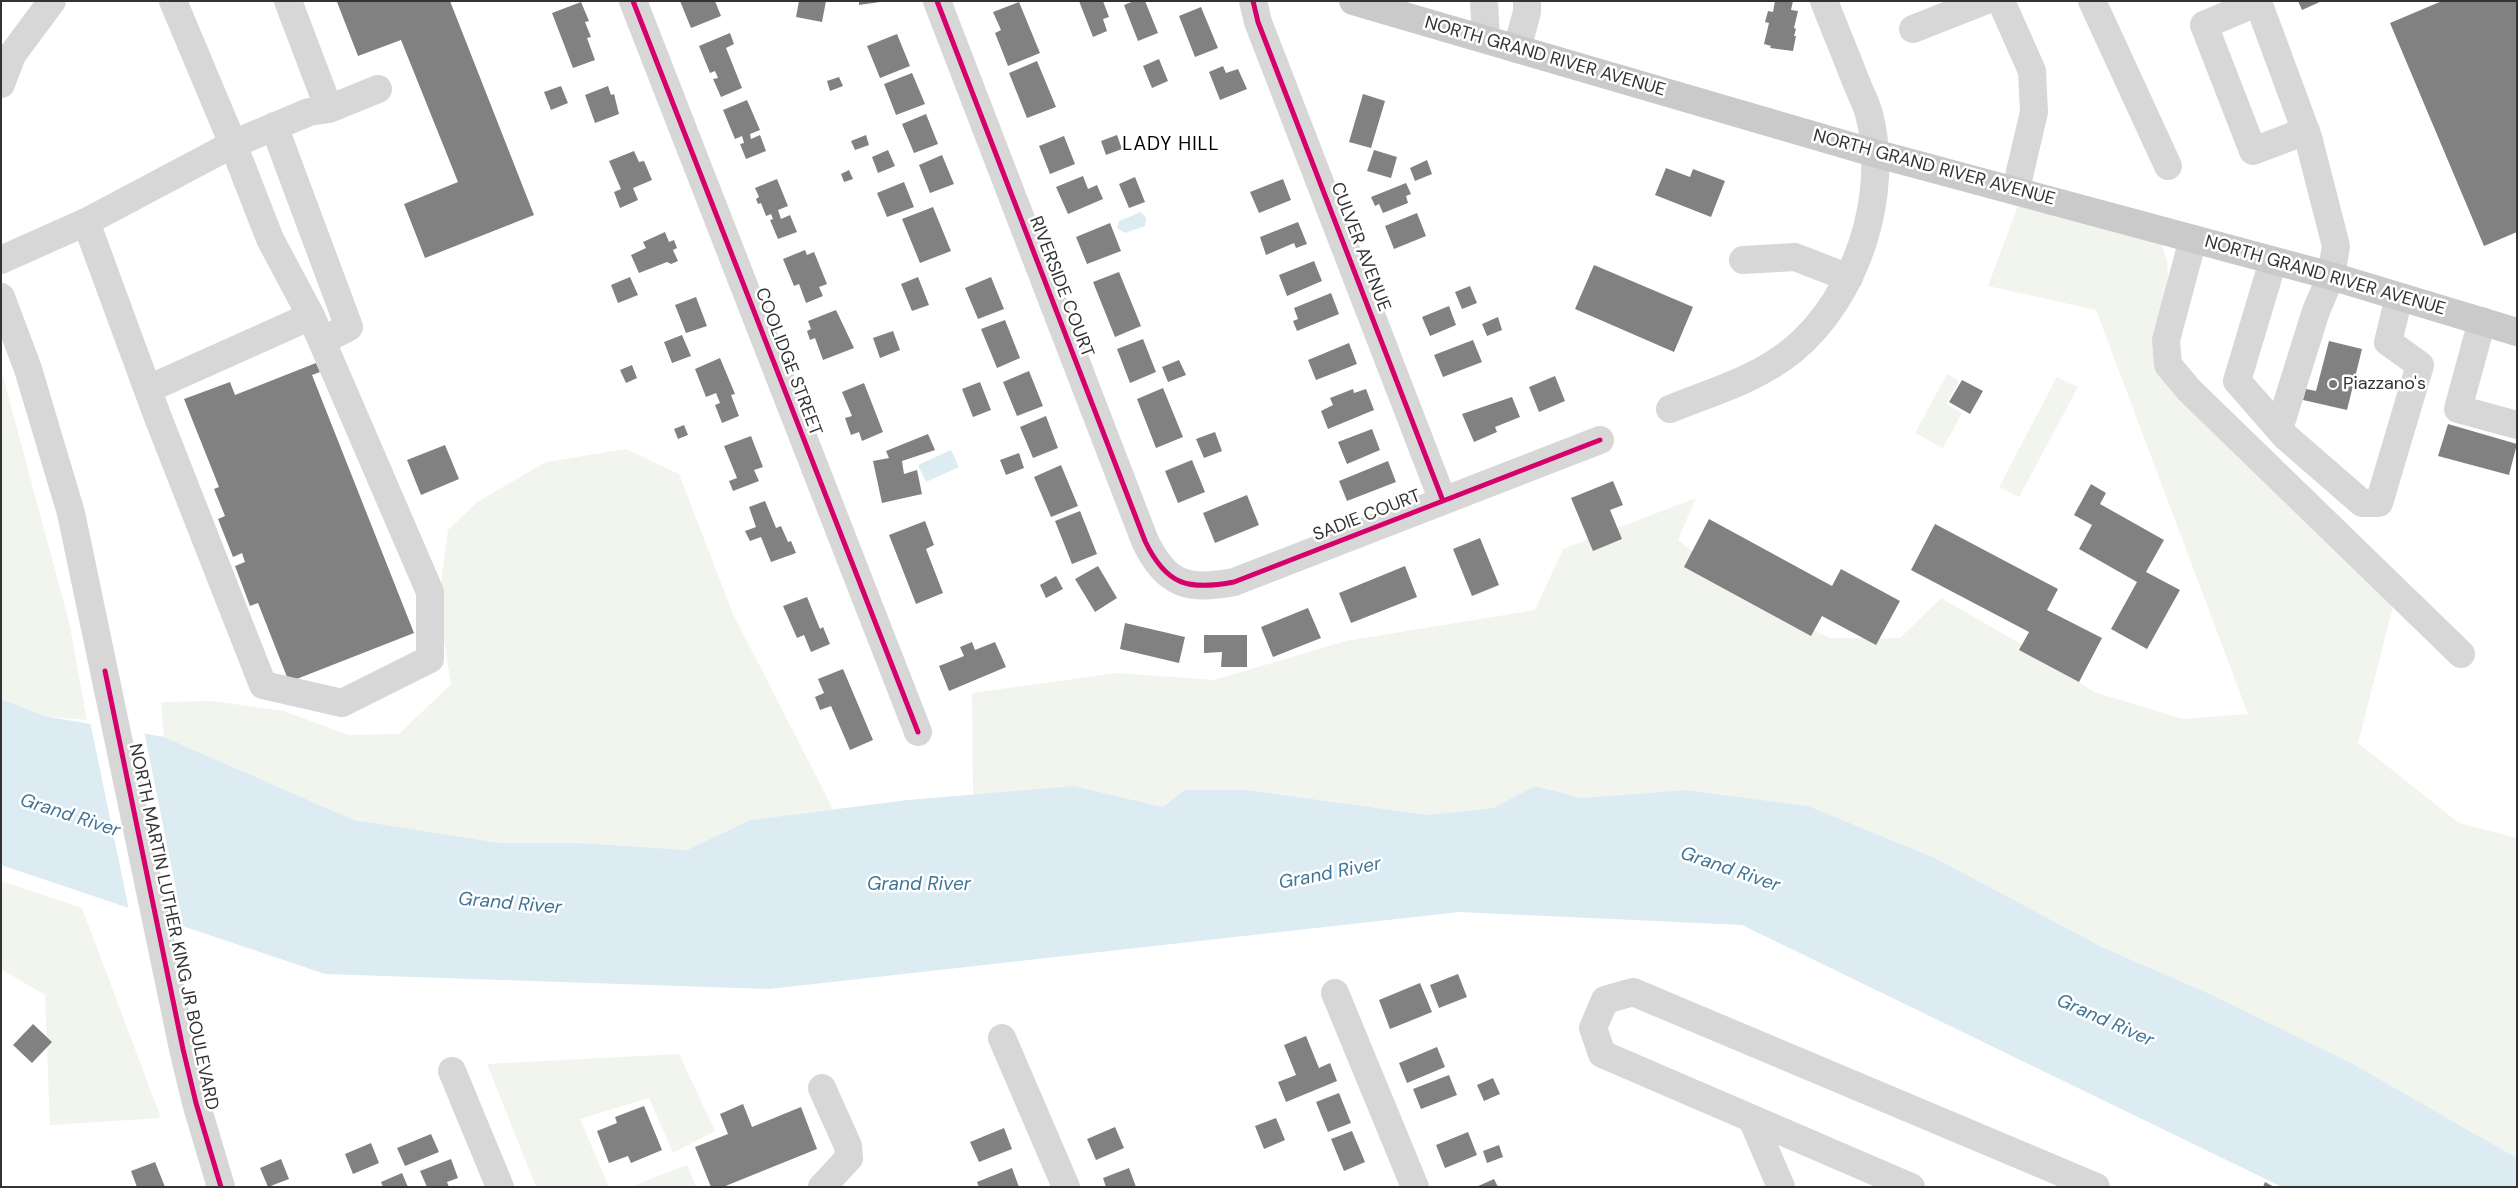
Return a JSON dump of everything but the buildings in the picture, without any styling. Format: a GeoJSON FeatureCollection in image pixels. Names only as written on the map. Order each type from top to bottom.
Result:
{"type":"FeatureCollection","features":[{"type":"Feature","properties":{"kind":"main road","name":"NORTH GRAND RIVER AVENUE"},"geometry":{"type":"LineString","coordinates":[[1353,1],[1874,153],[2331,276],[2517,332]]}},
{"type":"Feature","properties":{"kind":"street"},"geometry":{"type":"LineString","coordinates":[[1,84],[12,55],[52,1]]}},
{"type":"Feature","properties":{"kind":"street"},"geometry":{"type":"LineString","coordinates":[[86,222],[148,389],[263,685],[342,703],[430,659],[430,592],[311,316],[270,240],[233,144],[173,1]]}},
{"type":"Feature","properties":{"kind":"street"},"geometry":{"type":"LineString","coordinates":[[288,1],[329,109]]}},
{"type":"Feature","properties":{"kind":"street","name":"COOLIDGE STREET"},"geometry":{"type":"LineString","coordinates":[[633,1],[918,732]]}},
{"type":"Feature","properties":{"kind":"street","name":"RIVERSIDE COURT"},"geometry":{"type":"LineString","coordinates":[[937,1],[1144,541],[1153,558],[1170,576]]}},
{"type":"Feature","properties":{"kind":"street","name":"CULVER AVENUE"},"geometry":{"type":"LineString","coordinates":[[1254,1],[1258,22],[1444,501]]}},
{"type":"Feature","properties":{"kind":"street"},"geometry":{"type":"LineString","coordinates":[[1484,1],[1486,39]]}},
{"type":"Feature","properties":{"kind":"street"},"geometry":{"type":"LineString","coordinates":[[1517,49],[1527,12],[1527,1]]}},
{"type":"Feature","properties":{"kind":"street"},"geometry":{"type":"LineString","coordinates":[[1670,408],[1740,381],[1792,350],[1820,324],[1849,278],[1865,234],[1876,192],[1874,153],[1869,114],[1824,1]]}},
{"type":"Feature","properties":{"kind":"street"},"geometry":{"type":"LineString","coordinates":[[1913,29],[1984,1]]}},
{"type":"Feature","properties":{"kind":"street"},"geometry":{"type":"LineString","coordinates":[[2001,1],[2032,71],[2034,112],[2016,190]]}},
{"type":"Feature","properties":{"kind":"street"},"geometry":{"type":"LineString","coordinates":[[2092,1],[2168,166]]}},
{"type":"Feature","properties":{"kind":"street"},"geometry":{"type":"LineString","coordinates":[[2279,429],[2316,311],[2331,276],[2336,246],[2306,131],[2258,2],[2204,25],[2253,151],[2306,131]]}},
{"type":"Feature","properties":{"kind":"street"},"geometry":{"type":"LineString","coordinates":[[1,260],[86,222],[233,144],[309,112],[329,109],[378,89]]}},
{"type":"Feature","properties":{"kind":"street"},"geometry":{"type":"LineString","coordinates":[[274,126],[349,327],[322,341]]}},
{"type":"Feature","properties":{"kind":"street"},"geometry":{"type":"LineString","coordinates":[[2193,238],[2166,340],[2168,365],[2189,390],[2461,654]]}},
{"type":"Feature","properties":{"kind":"street"},"geometry":{"type":"LineString","coordinates":[[1742,260],[1795,257],[1849,278]]}},
{"type":"Feature","properties":{"kind":"street"},"geometry":{"type":"LineString","coordinates":[[2273,260],[2237,381],[2279,429],[2362,503],[2379,502],[2420,365],[2388,342],[2399,297]]}},
{"type":"Feature","properties":{"kind":"street","name":"NORTH MARTIN LUTHER KING JR BOULEVARD"},"geometry":{"type":"LineString","coordinates":[[1,297],[28,369],[70,512],[105,671],[183,1050],[196,1103],[221,1187]]}},
{"type":"Feature","properties":{"kind":"street"},"geometry":{"type":"LineString","coordinates":[[148,389],[311,316]]}},
{"type":"Feature","properties":{"kind":"street"},"geometry":{"type":"LineString","coordinates":[[2482,321],[2458,409],[2517,425]]}},
{"type":"Feature","properties":{"kind":"street","name":"SADIE COURT"},"geometry":{"type":"LineString","coordinates":[[1170,576],[1190,586],[1210,587],[1234,582],[1600,440]]}},
{"type":"Feature","properties":{"kind":"street"},"geometry":{"type":"LineString","coordinates":[[1911,1187],[1602,1054],[1593,1028],[1605,1000],[1633,992],[2096,1187]]}},
{"type":"Feature","properties":{"kind":"street"},"geometry":{"type":"LineString","coordinates":[[1335,993],[1415,1187]]}},
{"type":"Feature","properties":{"kind":"street"},"geometry":{"type":"LineString","coordinates":[[1002,1038],[1066,1187]]}},
{"type":"Feature","properties":{"kind":"street"},"geometry":{"type":"LineString","coordinates":[[452,1070],[500,1187]]}},
{"type":"Feature","properties":{"kind":"street"},"geometry":{"type":"LineString","coordinates":[[822,1088],[848,1146],[849,1158],[822,1187]]}},
{"type":"Feature","properties":{"kind":"street"},"geometry":{"type":"LineString","coordinates":[[1752,1119],[1781,1187]]}},
{"type":"Feature","properties":{"kind":"shaded area"},"geometry":{"type":"Polygon","coordinates":[[[2023,192],[2156,228],[2167,260],[2171,357],[2399,583],[2358,743],[2459,823],[2517,838],[2517,1158],[2353,1064],[2212,995],[2104,948],[1933,857],[1808,806],[1686,790],[1581,798],[1535,786],[1493,808],[1427,815],[1248,790],[1184,790],[1163,807],[1074,786],[973,795],[972,693],[1117,673],[1214,680],[1346,641],[1535,610],[1563,549],[1696,498],[1678,540],[1726,578],[1829,638],[1900,638],[1941,598],[2040,655],[2094,692],[2183,719],[2248,714],[2096,310],[1988,286],[2023,192]]]}},
{"type":"Feature","properties":{"kind":"shaded area"},"geometry":{"type":"Polygon","coordinates":[[[1,369],[69,622],[87,720],[45,716],[1,699],[1,369]]]}},
{"type":"Feature","properties":{"kind":"shaded area"},"geometry":{"type":"Polygon","coordinates":[[[1947,374],[1959,381],[1946,404],[1962,413],[1943,448],[1915,433],[1947,374]]]}},
{"type":"Feature","properties":{"kind":"shaded area"},"geometry":{"type":"Polygon","coordinates":[[[2057,377],[2078,387],[2019,497],[1999,487],[2057,377]]]}},
{"type":"Feature","properties":{"kind":"shaded area"},"geometry":{"type":"Polygon","coordinates":[[[626,449],[679,474],[733,614],[833,809],[750,820],[687,850],[581,843],[500,843],[354,820],[164,737],[161,702],[212,701],[284,711],[348,735],[399,734],[451,684],[438,603],[448,530],[477,502],[546,462],[626,449]]]}},
{"type":"Feature","properties":{"kind":"shaded area"},"geometry":{"type":"Polygon","coordinates":[[[1,881],[82,908],[161,1118],[50,1125],[45,995],[1,969],[1,881]]]}},
{"type":"Feature","properties":{"kind":"shaded area"},"geometry":{"type":"Polygon","coordinates":[[[679,1054],[715,1131],[673,1153],[649,1098],[580,1119],[609,1187],[536,1187],[487,1064],[679,1054]]]}},
{"type":"Feature","properties":{"kind":"shaded area"},"geometry":{"type":"Polygon","coordinates":[[[687,1165],[696,1187],[630,1187],[687,1165]]]}},
{"type":"Feature","properties":{"kind":"water"},"geometry":{"type":"Polygon","coordinates":[[[1141,212],[1146,218],[1145,226],[1125,233],[1117,228],[1119,221],[1141,212]]]}},
{"type":"Feature","properties":{"kind":"water"},"geometry":{"type":"Polygon","coordinates":[[[951,450],[959,467],[926,482],[918,465],[951,450]]]}},
{"type":"Feature","properties":{"kind":"water","name":"Grand River"},"geometry":{"type":"Polygon","coordinates":[[[1,699],[45,716],[164,737],[354,820],[500,843],[581,843],[687,850],[750,820],[908,800],[1074,786],[1163,807],[1184,790],[1248,790],[1427,815],[1493,808],[1535,786],[1581,798],[1686,790],[1808,806],[1933,857],[2104,948],[2212,995],[2353,1064],[2517,1158],[2517,1187],[2282,1187],[1742,925],[1459,912],[769,989],[325,974],[1,865],[1,699]]]}},
{"type":"Feature","properties":{"kind":"pier"},"geometry":{"type":"Polygon","coordinates":[[[90,721],[144,731],[184,929],[129,910],[90,721]]]}},
{"type":"Feature","properties":{"kind":"cycle path"},"geometry":{"type":"LineString","coordinates":[[633,1],[918,732]]}},
{"type":"Feature","properties":{"kind":"cycle path"},"geometry":{"type":"LineString","coordinates":[[937,1],[1145,541],[1153,556],[1170,576],[1191,585],[1204,586],[1234,582],[1600,440]]}},
{"type":"Feature","properties":{"kind":"cycle path"},"geometry":{"type":"LineString","coordinates":[[1253,1],[1258,22],[1443,501]]}},
{"type":"Feature","properties":{"kind":"cycle path"},"geometry":{"type":"LineString","coordinates":[[105,671],[183,1049],[196,1103],[221,1187]]}},
{"type":"Feature","properties":{"kind":"place","name":"Piazzano's"},"geometry":{"type":"Point","coordinates":[2333,384]}},
{"type":"Feature","properties":{"kind":"district","name":"LADY HILL"},"geometry":{"type":"Point","coordinates":[1171,145]}}]}
